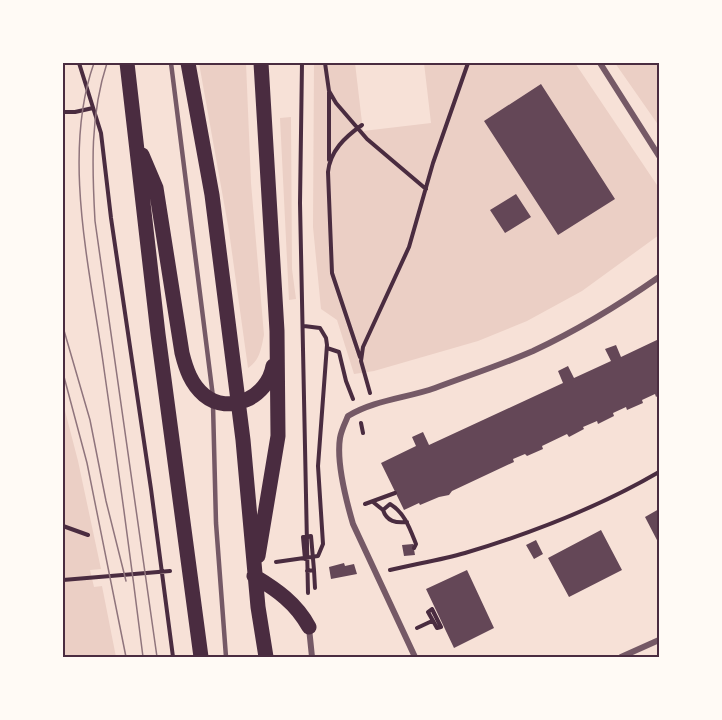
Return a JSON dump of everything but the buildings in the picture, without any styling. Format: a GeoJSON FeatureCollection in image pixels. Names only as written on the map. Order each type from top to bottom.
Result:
{"type":"FeatureCollection","features":[{"type":"Feature","properties":{"kind":"main road"},"geometry":{"type":"LineString","coordinates":[[126,63],[158,334],[201,657]]}},
{"type":"Feature","properties":{"kind":"main road"},"geometry":{"type":"LineString","coordinates":[[188,63],[212,195],[238,403],[254,576],[266,657]]}},
{"type":"Feature","properties":{"kind":"main road"},"geometry":{"type":"LineString","coordinates":[[254,576],[278,436],[277,331],[261,63]]}},
{"type":"Feature","properties":{"kind":"main road"},"geometry":{"type":"LineString","coordinates":[[136,141],[156,188],[182,353],[188,374],[195,386],[213,402],[238,403],[252,398],[267,384],[272,373],[276,348]]}},
{"type":"Feature","properties":{"kind":"main road"},"geometry":{"type":"LineString","coordinates":[[254,576],[284,594],[303,615],[309,627]]}},
{"type":"Feature","properties":{"kind":"street"},"geometry":{"type":"LineString","coordinates":[[600,63],[659,156]]}},
{"type":"Feature","properties":{"kind":"street"},"geometry":{"type":"LineString","coordinates":[[415,657],[353,524],[347,501],[339,441],[348,416],[358,410],[426,391],[531,352],[585,325],[659,277]]}},
{"type":"Feature","properties":{"kind":"street"},"geometry":{"type":"LineString","coordinates":[[309,627],[312,657]]}},
{"type":"Feature","properties":{"kind":"street"},"geometry":{"type":"LineString","coordinates":[[621,657],[659,640]]}},
{"type":"Feature","properties":{"kind":"lane"},"geometry":{"type":"LineString","coordinates":[[171,63],[213,402],[216,523],[226,657]]}},
{"type":"Feature","properties":{"kind":"path"},"geometry":{"type":"LineString","coordinates":[[79,63],[100,133],[104,158],[173,657]]}},
{"type":"Feature","properties":{"kind":"path"},"geometry":{"type":"LineString","coordinates":[[302,63],[300,203],[308,593]]}},
{"type":"Feature","properties":{"kind":"path"},"geometry":{"type":"LineString","coordinates":[[325,63],[329,92],[329,218],[332,273],[362,361],[373,405]]}},
{"type":"Feature","properties":{"kind":"path"},"geometry":{"type":"LineString","coordinates":[[362,361],[363,347],[409,247],[451,108],[468,63]]}},
{"type":"Feature","properties":{"kind":"path"},"geometry":{"type":"LineString","coordinates":[[329,92],[357,128],[426,189]]}},
{"type":"Feature","properties":{"kind":"path"},"geometry":{"type":"LineString","coordinates":[[63,112],[93,108]]}},
{"type":"Feature","properties":{"kind":"path"},"geometry":{"type":"LineString","coordinates":[[329,164],[333,153],[341,143],[362,125]]}},
{"type":"Feature","properties":{"kind":"path"},"geometry":{"type":"LineString","coordinates":[[304,326],[320,328],[326,338],[327,348],[318,466],[323,544],[318,556],[305,559],[303,537],[310,536],[314,570],[315,588]]}},
{"type":"Feature","properties":{"kind":"path"},"geometry":{"type":"LineString","coordinates":[[327,348],[339,352],[346,381],[358,410]]}},
{"type":"Feature","properties":{"kind":"path"},"geometry":{"type":"LineString","coordinates":[[389,570],[497,543],[595,504],[659,472]]}},
{"type":"Feature","properties":{"kind":"path"},"geometry":{"type":"LineString","coordinates":[[365,504],[395,493]]}},
{"type":"Feature","properties":{"kind":"path"},"geometry":{"type":"LineString","coordinates":[[373,502],[390,520],[398,523],[407,522]]}},
{"type":"Feature","properties":{"kind":"path"},"geometry":{"type":"LineString","coordinates":[[383,510],[390,504],[400,512],[416,544],[414,548]]}},
{"type":"Feature","properties":{"kind":"path"},"geometry":{"type":"LineString","coordinates":[[63,526],[88,535]]}},
{"type":"Feature","properties":{"kind":"path"},"geometry":{"type":"LineString","coordinates":[[307,571],[314,570]]}},
{"type":"Feature","properties":{"kind":"path"},"geometry":{"type":"LineString","coordinates":[[432,609],[441,627],[436,628],[432,621],[428,613],[432,609]]}},
{"type":"Feature","properties":{"kind":"path"},"geometry":{"type":"LineString","coordinates":[[417,628],[432,621]]}},
{"type":"Feature","properties":{"kind":"shaded area"},"geometry":{"type":"Polygon","coordinates":[[[199,63],[246,63],[251,183],[264,335],[258,358],[248,368],[229,231],[199,63]]]}},
{"type":"Feature","properties":{"kind":"shaded area"},"geometry":{"type":"Polygon","coordinates":[[[314,63],[355,63],[363,131],[431,123],[424,63],[575,63],[659,188],[659,235],[582,291],[527,321],[478,341],[374,371],[354,374],[337,320],[321,309],[313,227],[314,63]]]}},
{"type":"Feature","properties":{"kind":"shaded area"},"geometry":{"type":"Polygon","coordinates":[[[615,63],[659,63],[659,126],[615,63]]]}},
{"type":"Feature","properties":{"kind":"shaded area"},"geometry":{"type":"Polygon","coordinates":[[[291,117],[292,269],[296,299],[289,300],[280,118],[291,117]]]}},
{"type":"Feature","properties":{"kind":"shaded area"},"geometry":{"type":"Polygon","coordinates":[[[63,403],[101,569],[90,570],[94,587],[102,586],[116,657],[63,657],[63,403]]]}},
{"type":"Feature","properties":{"kind":"tram line"},"geometry":{"type":"LineString","coordinates":[[94,63],[84,99],[80,137],[79,175],[82,215],[143,657]]}},
{"type":"Feature","properties":{"kind":"tram line"},"geometry":{"type":"LineString","coordinates":[[107,63],[101,83],[95,122],[93,161],[95,221],[157,657]]}},
{"type":"Feature","properties":{"kind":"tram line"},"geometry":{"type":"LineString","coordinates":[[63,327],[90,420],[106,501],[126,581]]}},
{"type":"Feature","properties":{"kind":"tram line"},"geometry":{"type":"LineString","coordinates":[[63,373],[87,463],[126,657]]}}]}
